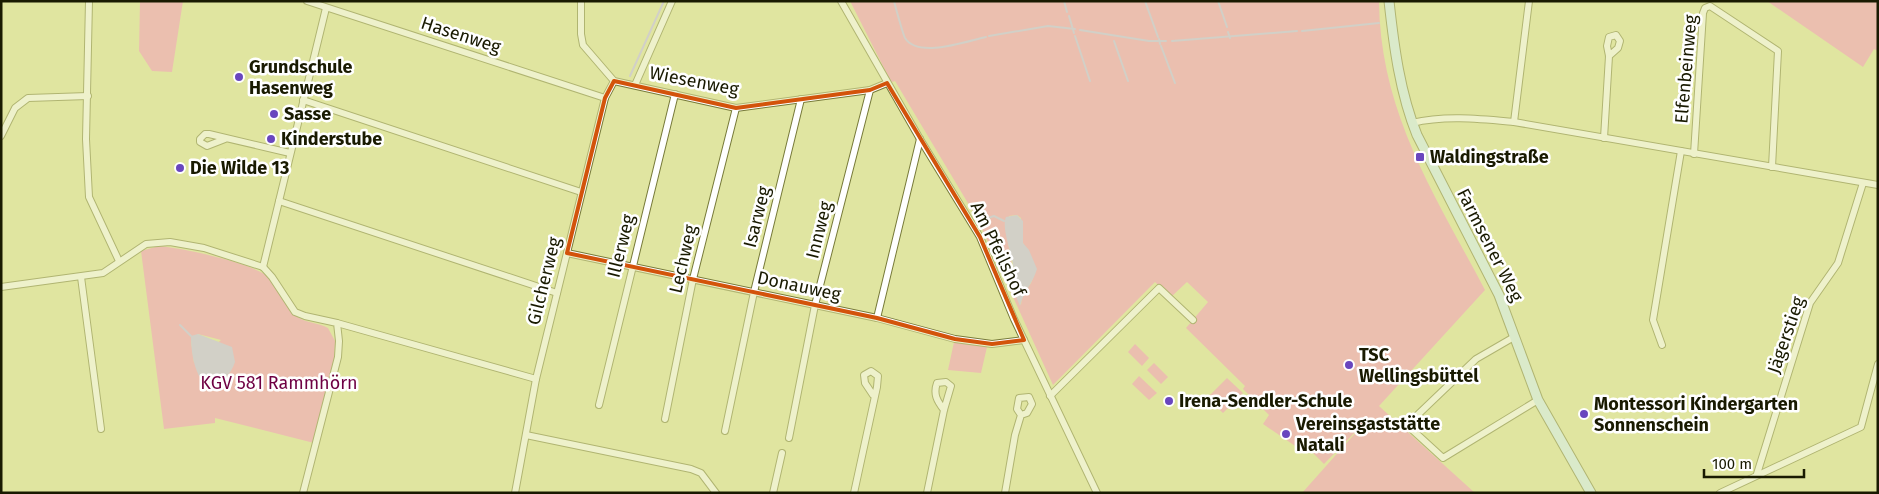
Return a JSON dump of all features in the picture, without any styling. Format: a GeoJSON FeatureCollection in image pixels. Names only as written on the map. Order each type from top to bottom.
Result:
{"type":"FeatureCollection","features":[{"type":"Feature","properties":{"kind":"main road","name":"Farmsener Weg"},"geometry":{"type":"LineString","coordinates":[[1389,1],[1395,49],[1412,123],[1499,295],[1538,400],[1591,493]]}},
{"type":"Feature","properties":{"kind":"street"},"geometry":{"type":"LineString","coordinates":[[89,1],[86,147],[89,197],[119,261]]}},
{"type":"Feature","properties":{"kind":"street","name":"Hasenweg"},"geometry":{"type":"LineString","coordinates":[[307,1],[605,98]]}},
{"type":"Feature","properties":{"kind":"street"},"geometry":{"type":"LineString","coordinates":[[581,1],[583,45],[614,81]]}},
{"type":"Feature","properties":{"kind":"street"},"geometry":{"type":"LineString","coordinates":[[635,85],[672,1]]}},
{"type":"Feature","properties":{"kind":"street","name":"Am Pfeilshof"},"geometry":{"type":"LineString","coordinates":[[842,1],[887,83],[980,237],[1024,340],[1097,493]]}},
{"type":"Feature","properties":{"kind":"street"},"geometry":{"type":"LineString","coordinates":[[1514,122],[1529,1]]}},
{"type":"Feature","properties":{"kind":"street","name":"Elfenbeinweg"},"geometry":{"type":"LineString","coordinates":[[1694,154],[1703,13],[1705,8],[1710,6],[1778,51],[1772,167]]}},
{"type":"Feature","properties":{"kind":"street"},"geometry":{"type":"LineString","coordinates":[[263,267],[326,8]]}},
{"type":"Feature","properties":{"kind":"street"},"geometry":{"type":"LineString","coordinates":[[1604,138],[1609,56]]}},
{"type":"Feature","properties":{"kind":"street","name":"Wiesenweg"},"geometry":{"type":"LineString","coordinates":[[614,81],[736,108],[870,90],[887,83]]}},
{"type":"Feature","properties":{"kind":"street","name":"Gilcherweg"},"geometry":{"type":"LineString","coordinates":[[516,493],[536,379],[605,98],[614,81]]}},
{"type":"Feature","properties":{"kind":"street","name":"Innweg"},"geometry":{"type":"LineString","coordinates":[[789,438],[815,305],[870,90]]}},
{"type":"Feature","properties":{"kind":"street","name":"Illerweg"},"geometry":{"type":"LineString","coordinates":[[598,405],[675,94]]}},
{"type":"Feature","properties":{"kind":"street"},"geometry":{"type":"LineString","coordinates":[[1,136],[15,108],[28,98],[88,96]]}},
{"type":"Feature","properties":{"kind":"street","name":"Isarweg"},"geometry":{"type":"LineString","coordinates":[[725,431],[754,292],[801,99]]}},
{"type":"Feature","properties":{"kind":"street"},"geometry":{"type":"LineString","coordinates":[[303,100],[581,192]]}},
{"type":"Feature","properties":{"kind":"street","name":"Lechweg"},"geometry":{"type":"LineString","coordinates":[[665,419],[693,279],[736,108]]}},
{"type":"Feature","properties":{"kind":"street"},"geometry":{"type":"LineString","coordinates":[[1412,123],[1430,120],[1480,119],[1514,122],[1878,185]]}},
{"type":"Feature","properties":{"kind":"street"},"geometry":{"type":"LineString","coordinates":[[225,139],[290,153]]}},
{"type":"Feature","properties":{"kind":"street"},"geometry":{"type":"LineString","coordinates":[[877,318],[920,139]]}},
{"type":"Feature","properties":{"kind":"street"},"geometry":{"type":"LineString","coordinates":[[1662,345],[1653,320],[1681,151]]}},
{"type":"Feature","properties":{"kind":"street","name":"Jägerstieg"},"geometry":{"type":"LineString","coordinates":[[1758,474],[1810,303],[1838,263],[1863,182]]}},
{"type":"Feature","properties":{"kind":"street"},"geometry":{"type":"LineString","coordinates":[[279,201],[557,293]]}},
{"type":"Feature","properties":{"kind":"street"},"geometry":{"type":"LineString","coordinates":[[1,287],[81,278],[104,273],[146,244],[170,242],[204,248],[263,267],[272,277],[295,312],[305,316],[337,323],[536,379]]}},
{"type":"Feature","properties":{"kind":"street","name":"Donauweg"},"geometry":{"type":"LineString","coordinates":[[567,253],[877,318],[964,340],[992,344],[1024,340]]}},
{"type":"Feature","properties":{"kind":"street"},"geometry":{"type":"LineString","coordinates":[[81,278],[101,429]]}},
{"type":"Feature","properties":{"kind":"street"},"geometry":{"type":"LineString","coordinates":[[1050,396],[1159,288],[1193,320]]}},
{"type":"Feature","properties":{"kind":"street"},"geometry":{"type":"LineString","coordinates":[[304,493],[338,357],[340,342],[337,323]]}},
{"type":"Feature","properties":{"kind":"street"},"geometry":{"type":"LineString","coordinates":[[1514,337],[1476,359],[1407,425],[1443,458],[1538,400]]}},
{"type":"Feature","properties":{"kind":"street"},"geometry":{"type":"LineString","coordinates":[[1722,492],[1861,427],[1878,364]]}},
{"type":"Feature","properties":{"kind":"street"},"geometry":{"type":"LineString","coordinates":[[854,493],[873,395]]}},
{"type":"Feature","properties":{"kind":"street"},"geometry":{"type":"LineString","coordinates":[[927,493],[944,410]]}},
{"type":"Feature","properties":{"kind":"street"},"geometry":{"type":"LineString","coordinates":[[1005,493],[1015,435],[1021,415]]}},
{"type":"Feature","properties":{"kind":"street"},"geometry":{"type":"LineString","coordinates":[[526,435],[701,472],[716,493]]}},
{"type":"Feature","properties":{"kind":"street"},"geometry":{"type":"LineString","coordinates":[[773,493],[782,454]]}},
{"type":"Feature","properties":{"kind":"highlighted area"},"geometry":{"type":"Polygon","coordinates":[[[614,81],[736,108],[870,90],[887,83],[980,237],[1024,340],[992,344],[955,339],[877,318],[567,253],[605,98],[614,81]]]}},
{"type":"Feature","properties":{"kind":"green space"},"geometry":{"type":"Polygon","coordinates":[[[140,1],[183,1],[172,72],[152,71],[139,51],[140,1]]]}},
{"type":"Feature","properties":{"kind":"green space"},"geometry":{"type":"Polygon","coordinates":[[[850,1],[1379,1],[1382,42],[1389,80],[1400,117],[1414,152],[1447,221],[1485,290],[1379,406],[1475,493],[1302,493],[1367,420],[1324,464],[1305,445],[1301,450],[1263,424],[1269,415],[1243,389],[1245,386],[1186,328],[1208,302],[1187,282],[1171,297],[1155,282],[1053,385],[978,220],[895,81],[892,82],[850,1]],[[1017,215],[1009,216],[1007,232],[1012,266],[1011,285],[1021,305],[1022,296],[1035,273],[1023,243],[1021,218],[1017,215]]]}},
{"type":"Feature","properties":{"kind":"green space"},"geometry":{"type":"Polygon","coordinates":[[[1767,1],[1878,1],[1878,51],[1874,49],[1863,67],[1767,1]]]}},
{"type":"Feature","properties":{"kind":"green space","name":"KGV 581 Rammhörn"},"geometry":{"type":"Polygon","coordinates":[[[159,246],[170,247],[217,257],[262,272],[270,278],[294,314],[306,321],[328,328],[335,341],[334,364],[314,443],[215,418],[215,423],[164,429],[141,251],[159,246]],[[198,334],[191,341],[194,363],[221,340],[198,334]]]}},
{"type":"Feature","properties":{"kind":"green space"},"geometry":{"type":"Polygon","coordinates":[[[954,342],[987,347],[981,373],[948,370],[954,342]]]}},
{"type":"Feature","properties":{"kind":"green space"},"geometry":{"type":"Polygon","coordinates":[[[1135,344],[1149,358],[1142,366],[1128,352],[1135,344]]]}},
{"type":"Feature","properties":{"kind":"green space"},"geometry":{"type":"Polygon","coordinates":[[[1154,363],[1168,377],[1161,384],[1147,370],[1154,363]]]}},
{"type":"Feature","properties":{"kind":"green space"},"geometry":{"type":"Polygon","coordinates":[[[1139,376],[1157,393],[1149,400],[1132,384],[1139,376]]]}},
{"type":"Feature","properties":{"kind":"green space"},"geometry":{"type":"Polygon","coordinates":[[[1227,378],[1243,393],[1223,413],[1207,398],[1227,378]]]}},
{"type":"Feature","properties":{"kind":"shaded area"},"geometry":{"type":"Polygon","coordinates":[[[1017,215],[1023,221],[1023,243],[1029,250],[1037,269],[1020,306],[1011,285],[1014,268],[1005,227],[1006,217],[1017,215]]]}},
{"type":"Feature","properties":{"kind":"shaded area"},"geometry":{"type":"Polygon","coordinates":[[[198,334],[232,347],[235,362],[229,374],[225,377],[211,380],[199,376],[194,361],[191,341],[191,336],[198,334]]]}},
{"type":"Feature","properties":{"kind":"waterway"},"geometry":{"type":"LineString","coordinates":[[630,76],[664,1]]}},
{"type":"Feature","properties":{"kind":"waterway"},"geometry":{"type":"LineString","coordinates":[[894,1],[905,38],[911,44],[920,47],[943,47],[986,37]]}},
{"type":"Feature","properties":{"kind":"waterway"},"geometry":{"type":"LineString","coordinates":[[1064,1],[1067,12]]}},
{"type":"Feature","properties":{"kind":"waterway"},"geometry":{"type":"LineString","coordinates":[[1145,1],[1158,37]]}},
{"type":"Feature","properties":{"kind":"waterway"},"geometry":{"type":"LineString","coordinates":[[1218,1],[1227,27]]}},
{"type":"Feature","properties":{"kind":"waterway"},"geometry":{"type":"LineString","coordinates":[[1069,16],[1074,33]]}},
{"type":"Feature","properties":{"kind":"waterway"},"geometry":{"type":"LineString","coordinates":[[1302,31],[1379,23]]}},
{"type":"Feature","properties":{"kind":"waterway"},"geometry":{"type":"LineString","coordinates":[[989,36],[1048,26],[1075,29]]}},
{"type":"Feature","properties":{"kind":"waterway"},"geometry":{"type":"LineString","coordinates":[[1080,30],[1149,41],[1166,41]]}},
{"type":"Feature","properties":{"kind":"waterway"},"geometry":{"type":"LineString","coordinates":[[1172,41],[1297,31]]}},
{"type":"Feature","properties":{"kind":"waterway"},"geometry":{"type":"LineString","coordinates":[[1228,32],[1230,38]]}},
{"type":"Feature","properties":{"kind":"waterway"},"geometry":{"type":"LineString","coordinates":[[1075,36],[1090,81]]}},
{"type":"Feature","properties":{"kind":"waterway"},"geometry":{"type":"LineString","coordinates":[[1159,39],[1160,44]]}},
{"type":"Feature","properties":{"kind":"waterway"},"geometry":{"type":"LineString","coordinates":[[1114,41],[1128,81]]}},
{"type":"Feature","properties":{"kind":"waterway"},"geometry":{"type":"LineString","coordinates":[[1161,46],[1175,83]]}},
{"type":"Feature","properties":{"kind":"waterway"},"geometry":{"type":"LineString","coordinates":[[979,221],[994,216],[1004,221]]}},
{"type":"Feature","properties":{"kind":"waterway"},"geometry":{"type":"LineString","coordinates":[[180,325],[191,336]]}},
{"type":"Feature","properties":{"kind":"place","name":"Grundschule Hasenweg"},"geometry":{"type":"Point","coordinates":[239,77]}},
{"type":"Feature","properties":{"kind":"place","name":"Sasse"},"geometry":{"type":"Point","coordinates":[274,114]}},
{"type":"Feature","properties":{"kind":"place","name":"Kinderstube"},"geometry":{"type":"Point","coordinates":[271,139]}},
{"type":"Feature","properties":{"kind":"place","name":"Waldingstraße"},"geometry":{"type":"Point","coordinates":[1420,157]}},
{"type":"Feature","properties":{"kind":"place","name":"Die Wilde 13"},"geometry":{"type":"Point","coordinates":[180,168]}},
{"type":"Feature","properties":{"kind":"place","name":"TSC Wellingsbüttel"},"geometry":{"type":"Point","coordinates":[1349,365]}},
{"type":"Feature","properties":{"kind":"place","name":"Irena-Sendler-Schule"},"geometry":{"type":"Point","coordinates":[1169,401]}},
{"type":"Feature","properties":{"kind":"place","name":"Montessori Kindergarten Sonnenschein"},"geometry":{"type":"Point","coordinates":[1584,414]}},
{"type":"Feature","properties":{"kind":"place","name":"Vereinsgaststätte Natali"},"geometry":{"type":"Point","coordinates":[1286,434]}}]}
